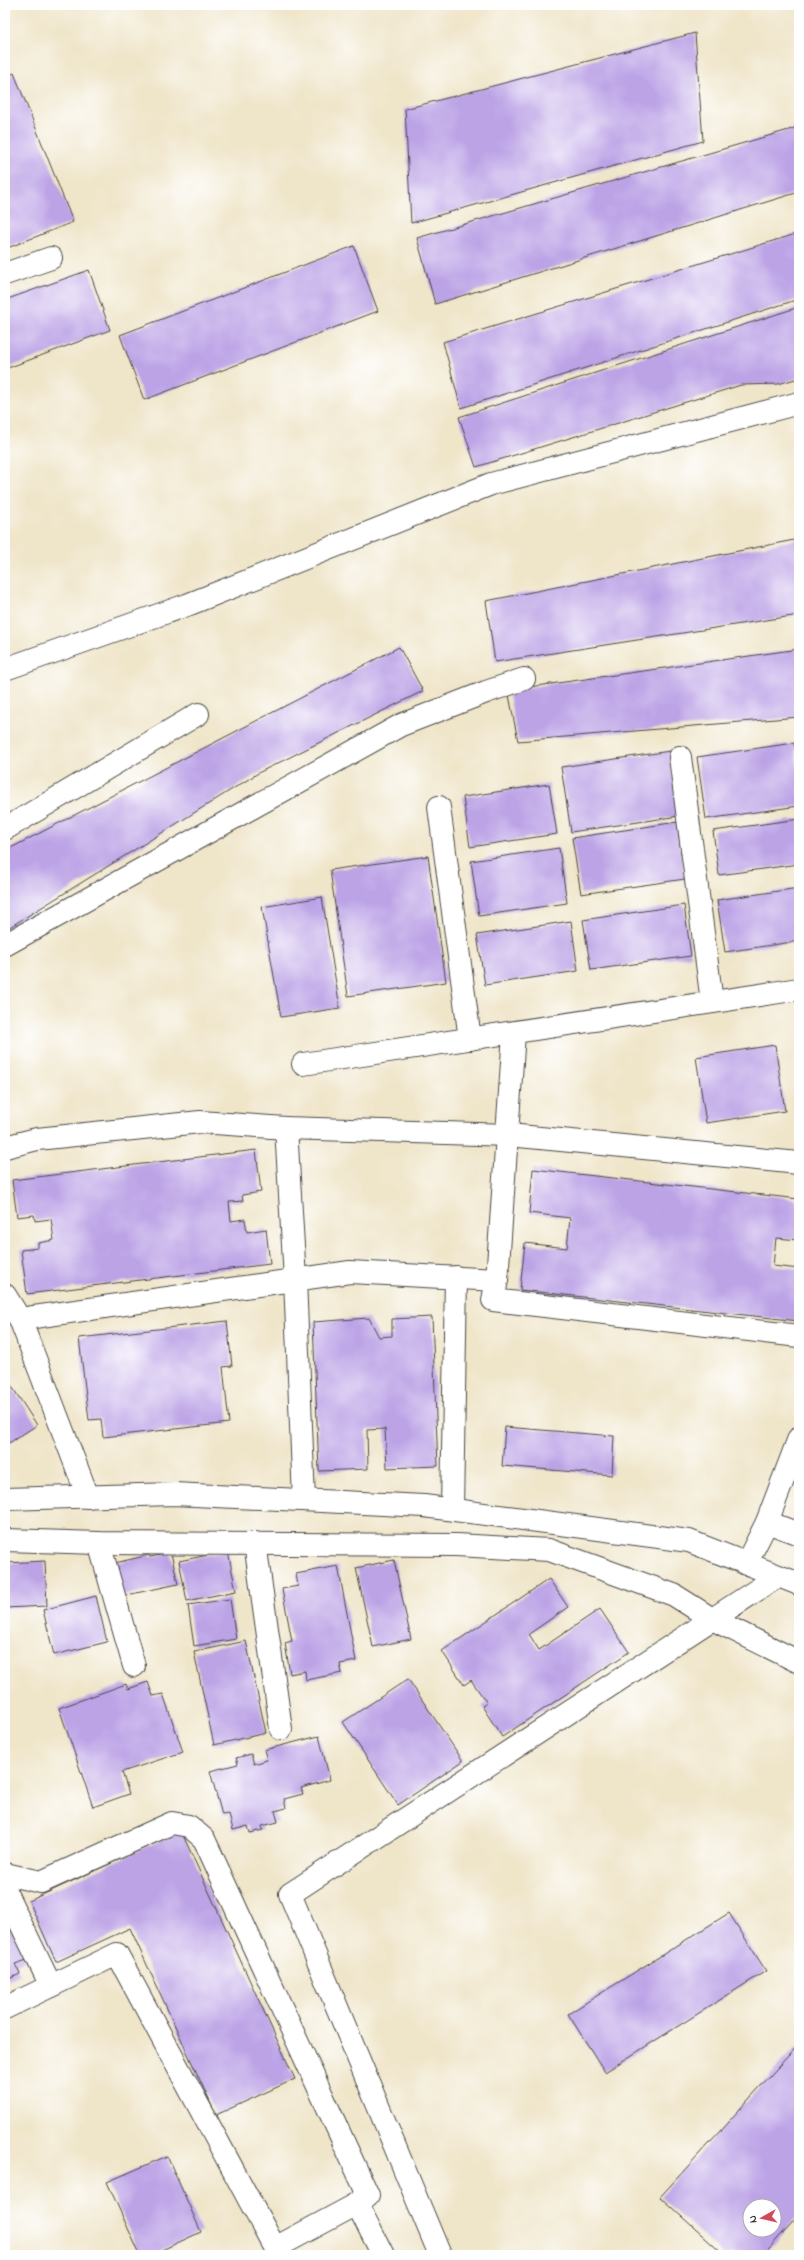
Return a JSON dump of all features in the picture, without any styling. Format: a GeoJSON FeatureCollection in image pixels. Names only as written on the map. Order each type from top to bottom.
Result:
{"type":"FeatureCollection","features":[{"type":"Feature","properties":{"kind":"street"},"geometry":{"type":"LineString","coordinates":[[5,274],[51,258]]}},
{"type":"Feature","properties":{"kind":"street"},"geometry":{"type":"LineString","coordinates":[[5,669],[187,605],[491,484],[799,403]]}},
{"type":"Feature","properties":{"kind":"street"},"geometry":{"type":"LineString","coordinates":[[5,946],[401,725],[524,679]]}},
{"type":"Feature","properties":{"kind":"street"},"geometry":{"type":"LineString","coordinates":[[5,829],[198,714]]}},
{"type":"Feature","properties":{"kind":"street"},"geometry":{"type":"LineString","coordinates":[[680,757],[712,1002]]}},
{"type":"Feature","properties":{"kind":"street"},"geometry":{"type":"LineString","coordinates":[[439,807],[470,1039]]}},
{"type":"Feature","properties":{"kind":"street"},"geometry":{"type":"LineString","coordinates":[[303,1064],[799,989]]}},
{"type":"Feature","properties":{"kind":"street"},"geometry":{"type":"LineString","coordinates":[[514,1033],[497,1280],[493,1300],[799,1336]]}},
{"type":"Feature","properties":{"kind":"street"},"geometry":{"type":"LineString","coordinates":[[5,1147],[37,1139],[200,1122],[286,1128],[508,1135],[799,1163]]}},
{"type":"Feature","properties":{"kind":"street"},"geometry":{"type":"LineString","coordinates":[[286,1128],[295,1279],[304,1500]]}},
{"type":"Feature","properties":{"kind":"street"},"geometry":{"type":"LineString","coordinates":[[20,1319],[350,1272],[497,1280]]}},
{"type":"Feature","properties":{"kind":"street"},"geometry":{"type":"LineString","coordinates":[[452,1509],[456,1277]]}},
{"type":"Feature","properties":{"kind":"street"},"geometry":{"type":"LineString","coordinates":[[5,1295],[20,1319],[88,1497]]}},
{"type":"Feature","properties":{"kind":"street"},"geometry":{"type":"LineString","coordinates":[[746,1564],[767,1522],[799,1438]]}},
{"type":"Feature","properties":{"kind":"street"},"geometry":{"type":"LineString","coordinates":[[5,1499],[174,1494],[424,1506],[689,1541],[777,1577],[799,1584]]}},
{"type":"Feature","properties":{"kind":"street"},"geometry":{"type":"LineString","coordinates":[[767,1522],[799,1534]]}},
{"type":"Feature","properties":{"kind":"street"},"geometry":{"type":"LineString","coordinates":[[5,1540],[99,1543],[456,1545],[549,1550],[674,1595],[712,1619],[799,1662]]}},
{"type":"Feature","properties":{"kind":"street"},"geometry":{"type":"LineString","coordinates":[[99,1543],[134,1666]]}},
{"type":"Feature","properties":{"kind":"street"},"geometry":{"type":"LineString","coordinates":[[255,1543],[281,1729]]}},
{"type":"Feature","properties":{"kind":"street"},"geometry":{"type":"LineString","coordinates":[[440,2255],[290,1894],[777,1577]]}},
{"type":"Feature","properties":{"kind":"street"},"geometry":{"type":"LineString","coordinates":[[5,1874],[41,1882],[172,1823],[189,1826],[204,1839],[368,2195],[357,2204],[275,2248],[117,1954],[5,2008]]}},
{"type":"Feature","properties":{"kind":"street"},"geometry":{"type":"LineString","coordinates":[[5,1891],[51,1986]]}},
{"type":"Feature","properties":{"kind":"street"},"geometry":{"type":"LineString","coordinates":[[357,2204],[383,2255]]}},
{"type":"Feature","properties":{"kind":"building"},"geometry":{"type":"Polygon","coordinates":[[[695,33],[703,141],[411,223],[405,109],[695,33]]]}},
{"type":"Feature","properties":{"kind":"building"},"geometry":{"type":"Polygon","coordinates":[[[14,73],[73,222],[5,249],[5,78],[14,73]]]}},
{"type":"Feature","properties":{"kind":"building"},"geometry":{"type":"Polygon","coordinates":[[[799,127],[799,192],[435,304],[417,238],[799,127]]]}},
{"type":"Feature","properties":{"kind":"building"},"geometry":{"type":"Polygon","coordinates":[[[799,233],[799,299],[461,408],[443,342],[799,233]]]}},
{"type":"Feature","properties":{"kind":"building"},"geometry":{"type":"Polygon","coordinates":[[[354,246],[378,311],[144,400],[120,335],[354,246]]]}},
{"type":"Feature","properties":{"kind":"building"},"geometry":{"type":"Polygon","coordinates":[[[89,270],[110,330],[5,369],[5,300],[89,270]]]}},
{"type":"Feature","properties":{"kind":"building"},"geometry":{"type":"Polygon","coordinates":[[[799,307],[799,378],[778,384],[741,385],[476,467],[459,417],[799,307]]]}},
{"type":"Feature","properties":{"kind":"building"},"geometry":{"type":"Polygon","coordinates":[[[799,539],[799,615],[495,662],[486,601],[799,539]]]}},
{"type":"Feature","properties":{"kind":"building"},"geometry":{"type":"Polygon","coordinates":[[[399,647],[423,691],[260,772],[5,930],[5,851],[399,647]]]}},
{"type":"Feature","properties":{"kind":"building"},"geometry":{"type":"Polygon","coordinates":[[[799,649],[799,717],[518,741],[508,690],[799,649]]]}},
{"type":"Feature","properties":{"kind":"building"},"geometry":{"type":"Polygon","coordinates":[[[794,743],[799,775],[799,806],[706,819],[697,757],[794,743]]]}},
{"type":"Feature","properties":{"kind":"building"},"geometry":{"type":"Polygon","coordinates":[[[670,751],[679,816],[571,832],[561,767],[670,751]]]}},
{"type":"Feature","properties":{"kind":"building"},"geometry":{"type":"Polygon","coordinates":[[[549,784],[557,834],[470,847],[463,797],[549,784]]]}},
{"type":"Feature","properties":{"kind":"building"},"geometry":{"type":"Polygon","coordinates":[[[799,819],[799,864],[719,875],[713,831],[799,819]]]}},
{"type":"Feature","properties":{"kind":"building"},"geometry":{"type":"Polygon","coordinates":[[[677,822],[685,879],[581,894],[572,838],[677,822]]]}},
{"type":"Feature","properties":{"kind":"building"},"geometry":{"type":"Polygon","coordinates":[[[559,848],[567,903],[479,916],[471,861],[559,848]]]}},
{"type":"Feature","properties":{"kind":"building"},"geometry":{"type":"Polygon","coordinates":[[[428,856],[446,982],[348,996],[330,870],[428,856]]]}},
{"type":"Feature","properties":{"kind":"building"},"geometry":{"type":"Polygon","coordinates":[[[799,888],[799,941],[725,952],[717,900],[799,888]]]}},
{"type":"Feature","properties":{"kind":"building"},"geometry":{"type":"Polygon","coordinates":[[[322,897],[340,1008],[281,1017],[262,907],[322,897]]]}},
{"type":"Feature","properties":{"kind":"building"},"geometry":{"type":"Polygon","coordinates":[[[684,905],[691,956],[591,970],[583,920],[684,905]]]}},
{"type":"Feature","properties":{"kind":"building"},"geometry":{"type":"Polygon","coordinates":[[[571,921],[578,971],[485,985],[477,935],[571,921]]]}},
{"type":"Feature","properties":{"kind":"building"},"geometry":{"type":"Polygon","coordinates":[[[775,1045],[785,1111],[706,1123],[696,1057],[775,1045]]]}},
{"type":"Feature","properties":{"kind":"building"},"geometry":{"type":"Polygon","coordinates":[[[256,1150],[261,1192],[242,1195],[243,1201],[229,1202],[231,1221],[245,1219],[247,1232],[266,1229],[270,1264],[27,1294],[21,1250],[38,1248],[38,1243],[54,1240],[51,1219],[35,1221],[34,1215],[17,1217],[12,1180],[256,1150]]]}},
{"type":"Feature","properties":{"kind":"building"},"geometry":{"type":"Polygon","coordinates":[[[533,1169],[799,1199],[799,1240],[776,1238],[773,1266],[799,1269],[799,1321],[520,1290],[525,1243],[567,1248],[570,1218],[529,1213],[533,1169]]]}},
{"type":"Feature","properties":{"kind":"building"},"geometry":{"type":"Polygon","coordinates":[[[432,1317],[438,1466],[387,1468],[385,1429],[367,1430],[368,1469],[319,1471],[313,1322],[369,1318],[379,1337],[392,1336],[392,1319],[432,1317]]]}},
{"type":"Feature","properties":{"kind":"building"},"geometry":{"type":"Polygon","coordinates":[[[227,1321],[232,1366],[223,1367],[229,1423],[103,1437],[101,1419],[89,1420],[79,1338],[227,1321]]]}},
{"type":"Feature","properties":{"kind":"building"},"geometry":{"type":"Polygon","coordinates":[[[5,1376],[37,1425],[9,1443],[5,1437],[5,1376]]]}},
{"type":"Feature","properties":{"kind":"building"},"geometry":{"type":"Polygon","coordinates":[[[505,1427],[614,1436],[612,1475],[502,1466],[505,1427]]]}},
{"type":"Feature","properties":{"kind":"building"},"geometry":{"type":"Polygon","coordinates":[[[228,1551],[236,1591],[187,1601],[179,1561],[228,1551]]]}},
{"type":"Feature","properties":{"kind":"building"},"geometry":{"type":"Polygon","coordinates":[[[171,1553],[178,1584],[122,1596],[115,1563],[149,1555],[150,1557],[171,1553]]]}},
{"type":"Feature","properties":{"kind":"building"},"geometry":{"type":"Polygon","coordinates":[[[394,1560],[411,1639],[373,1647],[356,1568],[394,1560]]]}},
{"type":"Feature","properties":{"kind":"building"},"geometry":{"type":"Polygon","coordinates":[[[45,1561],[47,1606],[5,1608],[5,1563],[45,1561]]]}},
{"type":"Feature","properties":{"kind":"building"},"geometry":{"type":"Polygon","coordinates":[[[338,1566],[356,1661],[340,1664],[342,1673],[306,1680],[305,1671],[290,1674],[285,1643],[292,1641],[282,1589],[298,1586],[296,1574],[338,1566]]]}},
{"type":"Feature","properties":{"kind":"building"},"geometry":{"type":"Polygon","coordinates":[[[549,1579],[568,1607],[529,1634],[539,1650],[600,1609],[629,1652],[502,1737],[482,1706],[487,1703],[471,1680],[464,1685],[442,1651],[549,1579]]]}},
{"type":"Feature","properties":{"kind":"building"},"geometry":{"type":"Polygon","coordinates":[[[96,1596],[107,1642],[54,1655],[43,1610],[96,1596]]]}},
{"type":"Feature","properties":{"kind":"building"},"geometry":{"type":"Polygon","coordinates":[[[230,1599],[236,1639],[194,1646],[188,1605],[230,1599]]]}},
{"type":"Feature","properties":{"kind":"building"},"geometry":{"type":"Polygon","coordinates":[[[246,1641],[266,1733],[214,1745],[194,1652],[246,1641]]]}},
{"type":"Feature","properties":{"kind":"building"},"geometry":{"type":"Polygon","coordinates":[[[408,1679],[463,1761],[398,1805],[343,1722],[408,1679]]]}},
{"type":"Feature","properties":{"kind":"building"},"geometry":{"type":"Polygon","coordinates":[[[148,1682],[153,1696],[163,1694],[183,1752],[122,1772],[129,1794],[93,1807],[59,1708],[126,1684],[128,1689],[148,1682]]]}},
{"type":"Feature","properties":{"kind":"building"},"geometry":{"type":"Polygon","coordinates":[[[319,1736],[330,1780],[301,1788],[303,1794],[284,1799],[286,1808],[275,1811],[278,1822],[262,1826],[263,1830],[250,1833],[248,1826],[233,1830],[229,1814],[222,1815],[210,1771],[238,1764],[236,1758],[251,1754],[254,1764],[267,1760],[264,1750],[319,1736]]]}},
{"type":"Feature","properties":{"kind":"building"},"geometry":{"type":"Polygon","coordinates":[[[181,1831],[295,2079],[216,2115],[130,1928],[56,1962],[29,1901],[181,1831]]]}},
{"type":"Feature","properties":{"kind":"building"},"geometry":{"type":"Polygon","coordinates":[[[729,1913],[766,1971],[605,2072],[568,2014],[729,1913]]]}},
{"type":"Feature","properties":{"kind":"building"},"geometry":{"type":"Polygon","coordinates":[[[5,1915],[27,1960],[15,1964],[20,1974],[5,1981],[5,1915]]]}},
{"type":"Feature","properties":{"kind":"building"},"geometry":{"type":"Polygon","coordinates":[[[799,2044],[799,2215],[782,2234],[782,2198],[742,2198],[742,2238],[778,2238],[763,2255],[724,2255],[660,2197],[799,2044]]]}},
{"type":"Feature","properties":{"kind":"building"},"geometry":{"type":"Polygon","coordinates":[[[167,2156],[201,2232],[151,2255],[140,2255],[107,2182],[167,2156]]]}}]}
